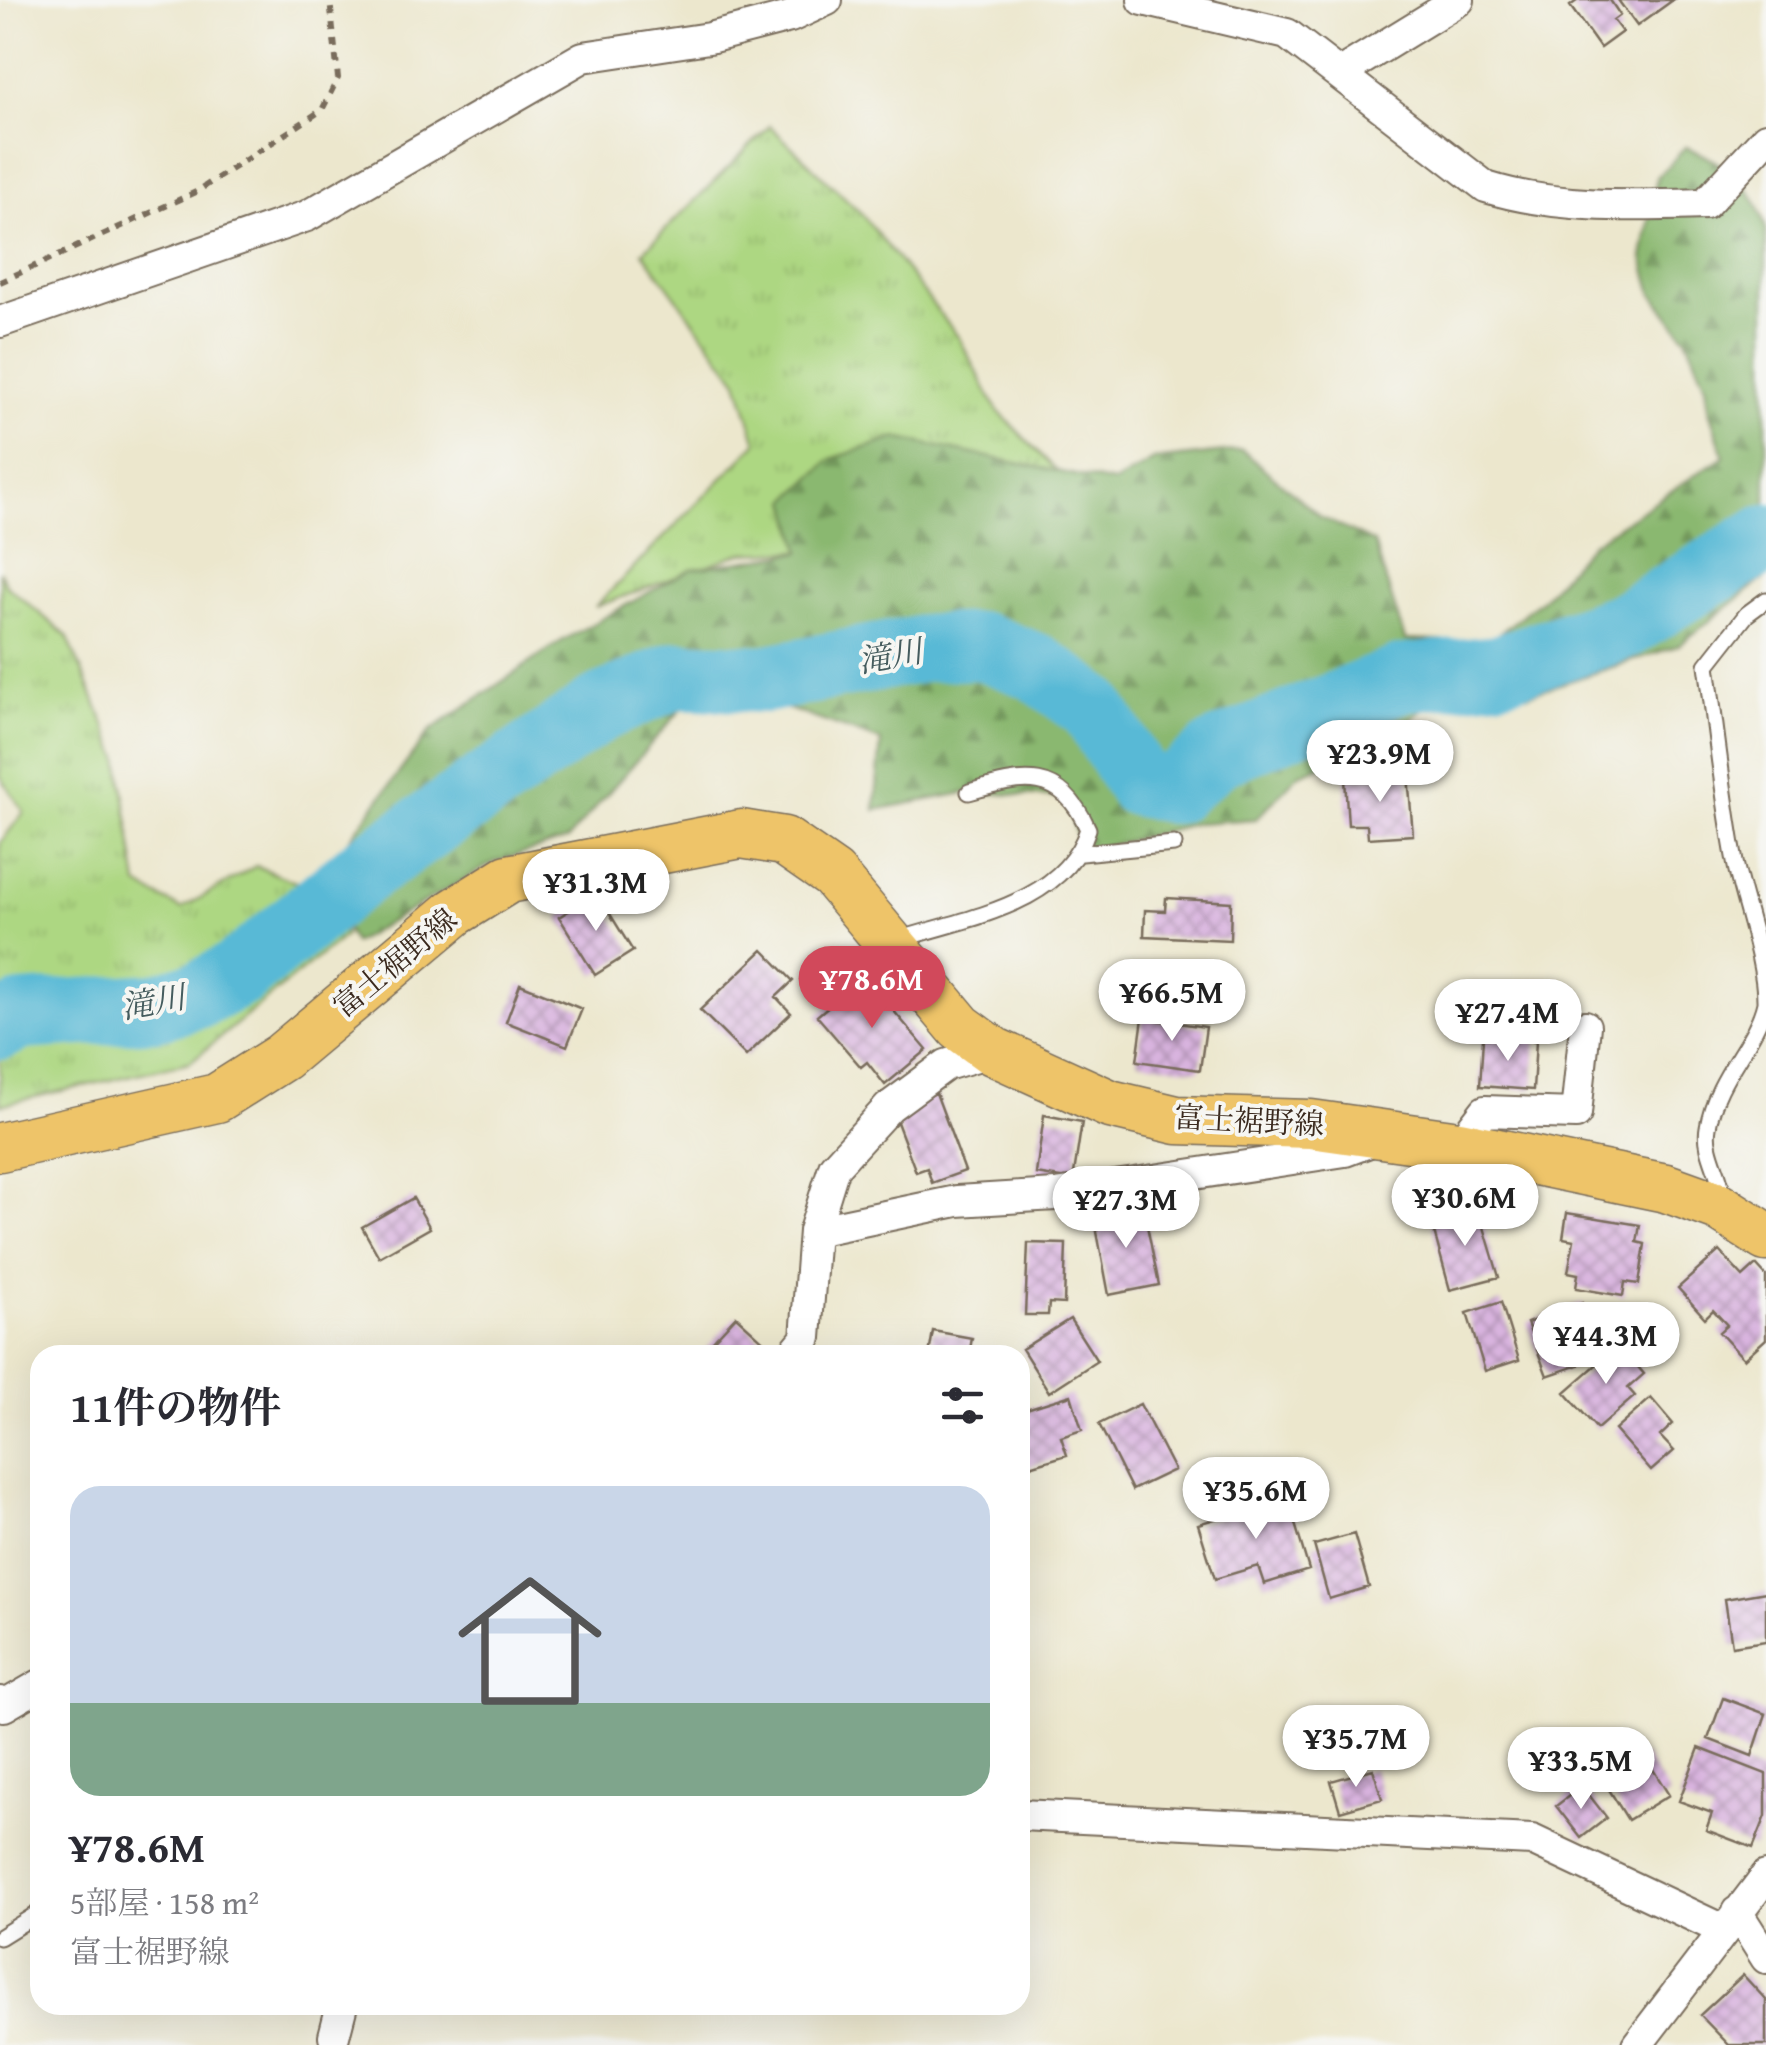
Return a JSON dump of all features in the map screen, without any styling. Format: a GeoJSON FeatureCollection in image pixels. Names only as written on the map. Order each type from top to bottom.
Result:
{"type":"FeatureCollection","features":[{"type":"Feature","properties":{"kind":"main road","name":"富士裾野線"},"geometry":{"type":"LineString","coordinates":[[0,1147],[217,1098],[282,1056],[455,912],[508,880],[742,834],[784,841],[832,875],[960,1026],[993,1051],[1110,1104],[1177,1120],[1310,1124],[1395,1132],[1666,1188],[1719,1207],[1766,1237]]}},
{"type":"Feature","properties":{"kind":"street"},"geometry":{"type":"LineString","coordinates":[[0,322],[307,216],[583,57],[709,38],[790,16],[826,0]]}},
{"type":"Feature","properties":{"kind":"street"},"geometry":{"type":"LineString","coordinates":[[1143,0],[1286,34],[1486,186],[1514,195],[1624,207],[1705,204],[1766,138]]}},
{"type":"Feature","properties":{"kind":"street"},"geometry":{"type":"LineString","coordinates":[[1340,73],[1459,0]]}},
{"type":"Feature","properties":{"kind":"street"},"geometry":{"type":"LineString","coordinates":[[1459,1145],[1485,1110],[1576,1114],[1585,1026]]}},
{"type":"Feature","properties":{"kind":"street"},"geometry":{"type":"LineString","coordinates":[[800,1345],[806,1338],[814,1232],[834,1167],[889,1107],[946,1065],[993,1051]]}},
{"type":"Feature","properties":{"kind":"street"},"geometry":{"type":"LineString","coordinates":[[814,1232],[957,1201],[1056,1195],[1345,1151],[1395,1132]]}},
{"type":"Feature","properties":{"kind":"street"},"geometry":{"type":"LineString","coordinates":[[0,1702],[4,1706],[30,1691]]}},
{"type":"Feature","properties":{"kind":"street"},"geometry":{"type":"LineString","coordinates":[[1030,1815],[1532,1840],[1729,1921],[1766,1958]]}},
{"type":"Feature","properties":{"kind":"street"},"geometry":{"type":"LineString","coordinates":[[1638,2045],[1766,1876]]}},
{"type":"Feature","properties":{"kind":"street"},"geometry":{"type":"LineString","coordinates":[[334,2036],[339,2015]]}},
{"type":"Feature","properties":{"kind":"lane"},"geometry":{"type":"LineString","coordinates":[[1719,1207],[1723,1191],[1709,1160],[1707,1132],[1714,1097],[1765,1005],[1766,978],[1735,863],[1707,665],[1747,614],[1766,600]]}},
{"type":"Feature","properties":{"kind":"lane"},"geometry":{"type":"LineString","coordinates":[[890,942],[999,908],[1057,880],[1080,853],[1088,828],[1080,812],[1057,787],[1037,778],[968,792]]}},
{"type":"Feature","properties":{"kind":"lane"},"geometry":{"type":"LineString","coordinates":[[1080,853],[1174,844]]}},
{"type":"Feature","properties":{"kind":"lane"},"geometry":{"type":"LineString","coordinates":[[0,1937],[30,1918]]}},
{"type":"Feature","properties":{"kind":"path"},"geometry":{"type":"LineString","coordinates":[[0,282],[196,192],[322,110],[338,78],[330,0]]}},
{"type":"Feature","properties":{"kind":"green space"},"geometry":{"type":"Polygon","coordinates":[[[770,126],[862,214],[959,338],[997,410],[1058,472],[1004,472],[802,551],[741,553],[595,607],[757,443],[738,381],[643,252],[770,126]]]}},
{"type":"Feature","properties":{"kind":"green space"},"geometry":{"type":"Polygon","coordinates":[[[1686,147],[1727,169],[1748,189],[1766,232],[1766,577],[1678,646],[1529,694],[1427,704],[1392,739],[1299,774],[1256,819],[1196,823],[1081,853],[1067,798],[969,792],[875,810],[881,741],[763,700],[685,705],[567,840],[495,862],[353,943],[321,878],[430,731],[560,642],[691,569],[801,552],[788,500],[831,459],[896,438],[1114,483],[1154,460],[1242,450],[1321,517],[1374,543],[1405,640],[1488,643],[1542,599],[1591,544],[1724,456],[1710,414],[1706,385],[1687,339],[1653,294],[1643,258],[1657,177],[1686,147]]]}},
{"type":"Feature","properties":{"kind":"green space"},"geometry":{"type":"Polygon","coordinates":[[[0,571],[6,585],[67,636],[119,757],[138,885],[181,909],[256,866],[332,897],[345,935],[190,1062],[0,1105],[0,843],[24,812],[0,776],[0,571]]]}},
{"type":"Feature","properties":{"kind":"building"},"geometry":{"type":"Polygon","coordinates":[[[1578,0],[1610,0],[1620,15],[1613,20],[1622,32],[1600,48],[1570,6],[1578,0]]]}},
{"type":"Feature","properties":{"kind":"building"},"geometry":{"type":"Polygon","coordinates":[[[1618,0],[1673,0],[1637,26],[1618,0]]]}},
{"type":"Feature","properties":{"kind":"building"},"geometry":{"type":"Polygon","coordinates":[[[1408,775],[1413,835],[1368,838],[1367,825],[1348,825],[1345,779],[1408,775]]]}},
{"type":"Feature","properties":{"kind":"building"},"geometry":{"type":"Polygon","coordinates":[[[597,893],[633,951],[595,975],[559,917],[597,893]]]}},
{"type":"Feature","properties":{"kind":"building"},"geometry":{"type":"Polygon","coordinates":[[[1166,898],[1231,902],[1230,940],[1144,936],[1145,910],[1165,911],[1166,898]]]}},
{"type":"Feature","properties":{"kind":"building"},"geometry":{"type":"Polygon","coordinates":[[[763,950],[793,981],[776,997],[791,1013],[746,1056],[700,1010],[763,950]]]}},
{"type":"Feature","properties":{"kind":"building"},"geometry":{"type":"Polygon","coordinates":[[[864,976],[927,1050],[885,1085],[867,1062],[861,1067],[817,1016],[864,976]]]}},
{"type":"Feature","properties":{"kind":"building"},"geometry":{"type":"Polygon","coordinates":[[[520,984],[582,1009],[567,1046],[506,1022],[520,984]]]}},
{"type":"Feature","properties":{"kind":"building"},"geometry":{"type":"Polygon","coordinates":[[[1143,1018],[1206,1027],[1200,1070],[1137,1061],[1143,1018]]]}},
{"type":"Feature","properties":{"kind":"building"},"geometry":{"type":"Polygon","coordinates":[[[1483,1038],[1536,1041],[1533,1090],[1480,1086],[1483,1038]]]}},
{"type":"Feature","properties":{"kind":"building"},"geometry":{"type":"Polygon","coordinates":[[[936,1093],[965,1171],[932,1183],[927,1168],[916,1172],[892,1109],[936,1093]]]}},
{"type":"Feature","properties":{"kind":"building"},"geometry":{"type":"Polygon","coordinates":[[[1044,1115],[1082,1122],[1073,1180],[1036,1174],[1044,1115]]]}},
{"type":"Feature","properties":{"kind":"building"},"geometry":{"type":"Polygon","coordinates":[[[413,1198],[430,1228],[379,1257],[362,1227],[413,1198]]]}},
{"type":"Feature","properties":{"kind":"building"},"geometry":{"type":"Polygon","coordinates":[[[1143,1206],[1159,1285],[1109,1295],[1094,1216],[1143,1206]]]}},
{"type":"Feature","properties":{"kind":"building"},"geometry":{"type":"Polygon","coordinates":[[[1478,1207],[1499,1277],[1450,1290],[1431,1221],[1478,1207]]]}},
{"type":"Feature","properties":{"kind":"building"},"geometry":{"type":"Polygon","coordinates":[[[1567,1213],[1640,1225],[1637,1242],[1645,1244],[1639,1284],[1625,1282],[1623,1296],[1576,1288],[1578,1274],[1568,1272],[1574,1240],[1563,1238],[1567,1213]]]}},
{"type":"Feature","properties":{"kind":"building"},"geometry":{"type":"Polygon","coordinates":[[[1028,1243],[1066,1244],[1064,1304],[1049,1303],[1048,1315],[1025,1315],[1028,1243]]]}},
{"type":"Feature","properties":{"kind":"building"},"geometry":{"type":"Polygon","coordinates":[[[1719,1251],[1743,1277],[1756,1265],[1766,1276],[1766,1339],[1744,1359],[1719,1332],[1727,1325],[1713,1310],[1705,1318],[1678,1288],[1719,1251]]]}},
{"type":"Feature","properties":{"kind":"building"},"geometry":{"type":"Polygon","coordinates":[[[1501,1302],[1519,1360],[1485,1371],[1467,1313],[1501,1302]]]}},
{"type":"Feature","properties":{"kind":"building"},"geometry":{"type":"Polygon","coordinates":[[[1582,1303],[1589,1319],[1598,1316],[1606,1339],[1573,1350],[1579,1365],[1547,1376],[1527,1323],[1582,1303]]]}},
{"type":"Feature","properties":{"kind":"building"},"geometry":{"type":"Polygon","coordinates":[[[736,1316],[768,1345],[709,1345],[736,1316]]]}},
{"type":"Feature","properties":{"kind":"building"},"geometry":{"type":"Polygon","coordinates":[[[1070,1319],[1097,1361],[1049,1392],[1030,1362],[1028,1345],[1070,1319]]]}},
{"type":"Feature","properties":{"kind":"building"},"geometry":{"type":"Polygon","coordinates":[[[933,1331],[972,1338],[971,1345],[931,1345],[933,1331]]]}},
{"type":"Feature","properties":{"kind":"building"},"geometry":{"type":"Polygon","coordinates":[[[1619,1345],[1644,1374],[1628,1388],[1635,1396],[1597,1429],[1565,1392],[1619,1345]]]}},
{"type":"Feature","properties":{"kind":"building"},"geometry":{"type":"Polygon","coordinates":[[[1071,1395],[1082,1430],[1061,1437],[1067,1455],[1030,1466],[1030,1408],[1071,1395]]]}},
{"type":"Feature","properties":{"kind":"building"},"geometry":{"type":"Polygon","coordinates":[[[1651,1398],[1673,1424],[1660,1436],[1674,1451],[1651,1471],[1615,1430],[1651,1398]]]}},
{"type":"Feature","properties":{"kind":"building"},"geometry":{"type":"Polygon","coordinates":[[[1140,1404],[1174,1470],[1132,1490],[1099,1424],[1140,1404]]]}},
{"type":"Feature","properties":{"kind":"building"},"geometry":{"type":"Polygon","coordinates":[[[1287,1497],[1309,1570],[1264,1584],[1258,1566],[1215,1579],[1198,1524],[1287,1497]]]}},
{"type":"Feature","properties":{"kind":"building"},"geometry":{"type":"Polygon","coordinates":[[[1354,1534],[1369,1587],[1329,1599],[1314,1545],[1354,1534]]]}},
{"type":"Feature","properties":{"kind":"building"},"geometry":{"type":"Polygon","coordinates":[[[1766,1592],[1766,1641],[1732,1646],[1725,1599],[1766,1592]]]}},
{"type":"Feature","properties":{"kind":"building"},"geometry":{"type":"Polygon","coordinates":[[[1723,1698],[1766,1714],[1752,1756],[1708,1739],[1723,1698]]]}},
{"type":"Feature","properties":{"kind":"building"},"geometry":{"type":"Polygon","coordinates":[[[1355,1724],[1364,1754],[1322,1767],[1313,1737],[1355,1724]]]}},
{"type":"Feature","properties":{"kind":"building"},"geometry":{"type":"Polygon","coordinates":[[[1699,1748],[1766,1774],[1766,1816],[1753,1848],[1706,1830],[1712,1813],[1679,1801],[1699,1748]]]}},
{"type":"Feature","properties":{"kind":"building"},"geometry":{"type":"Polygon","coordinates":[[[1644,1755],[1669,1795],[1628,1820],[1603,1780],[1644,1755]]]}},
{"type":"Feature","properties":{"kind":"building"},"geometry":{"type":"Polygon","coordinates":[[[1373,1769],[1382,1799],[1340,1811],[1331,1781],[1373,1769]]]}},
{"type":"Feature","properties":{"kind":"building"},"geometry":{"type":"Polygon","coordinates":[[[1582,1786],[1607,1818],[1581,1838],[1556,1806],[1582,1786]]]}},
{"type":"Feature","properties":{"kind":"building"},"geometry":{"type":"Polygon","coordinates":[[[1743,1975],[1766,2000],[1766,2045],[1729,2045],[1700,2015],[1743,1975]]]}},
{"type":"Feature","properties":{"kind":"waterway","name":"滝川"},"geometry":{"type":"LineString","coordinates":[[0,1026],[21,1016],[156,1007],[200,994],[238,974],[368,867],[599,709],[676,675],[764,679],[927,648],[982,646],[1036,667],[1092,707],[1139,783],[1173,790],[1218,753],[1403,678],[1498,669],[1623,626],[1766,538]]}}]}
